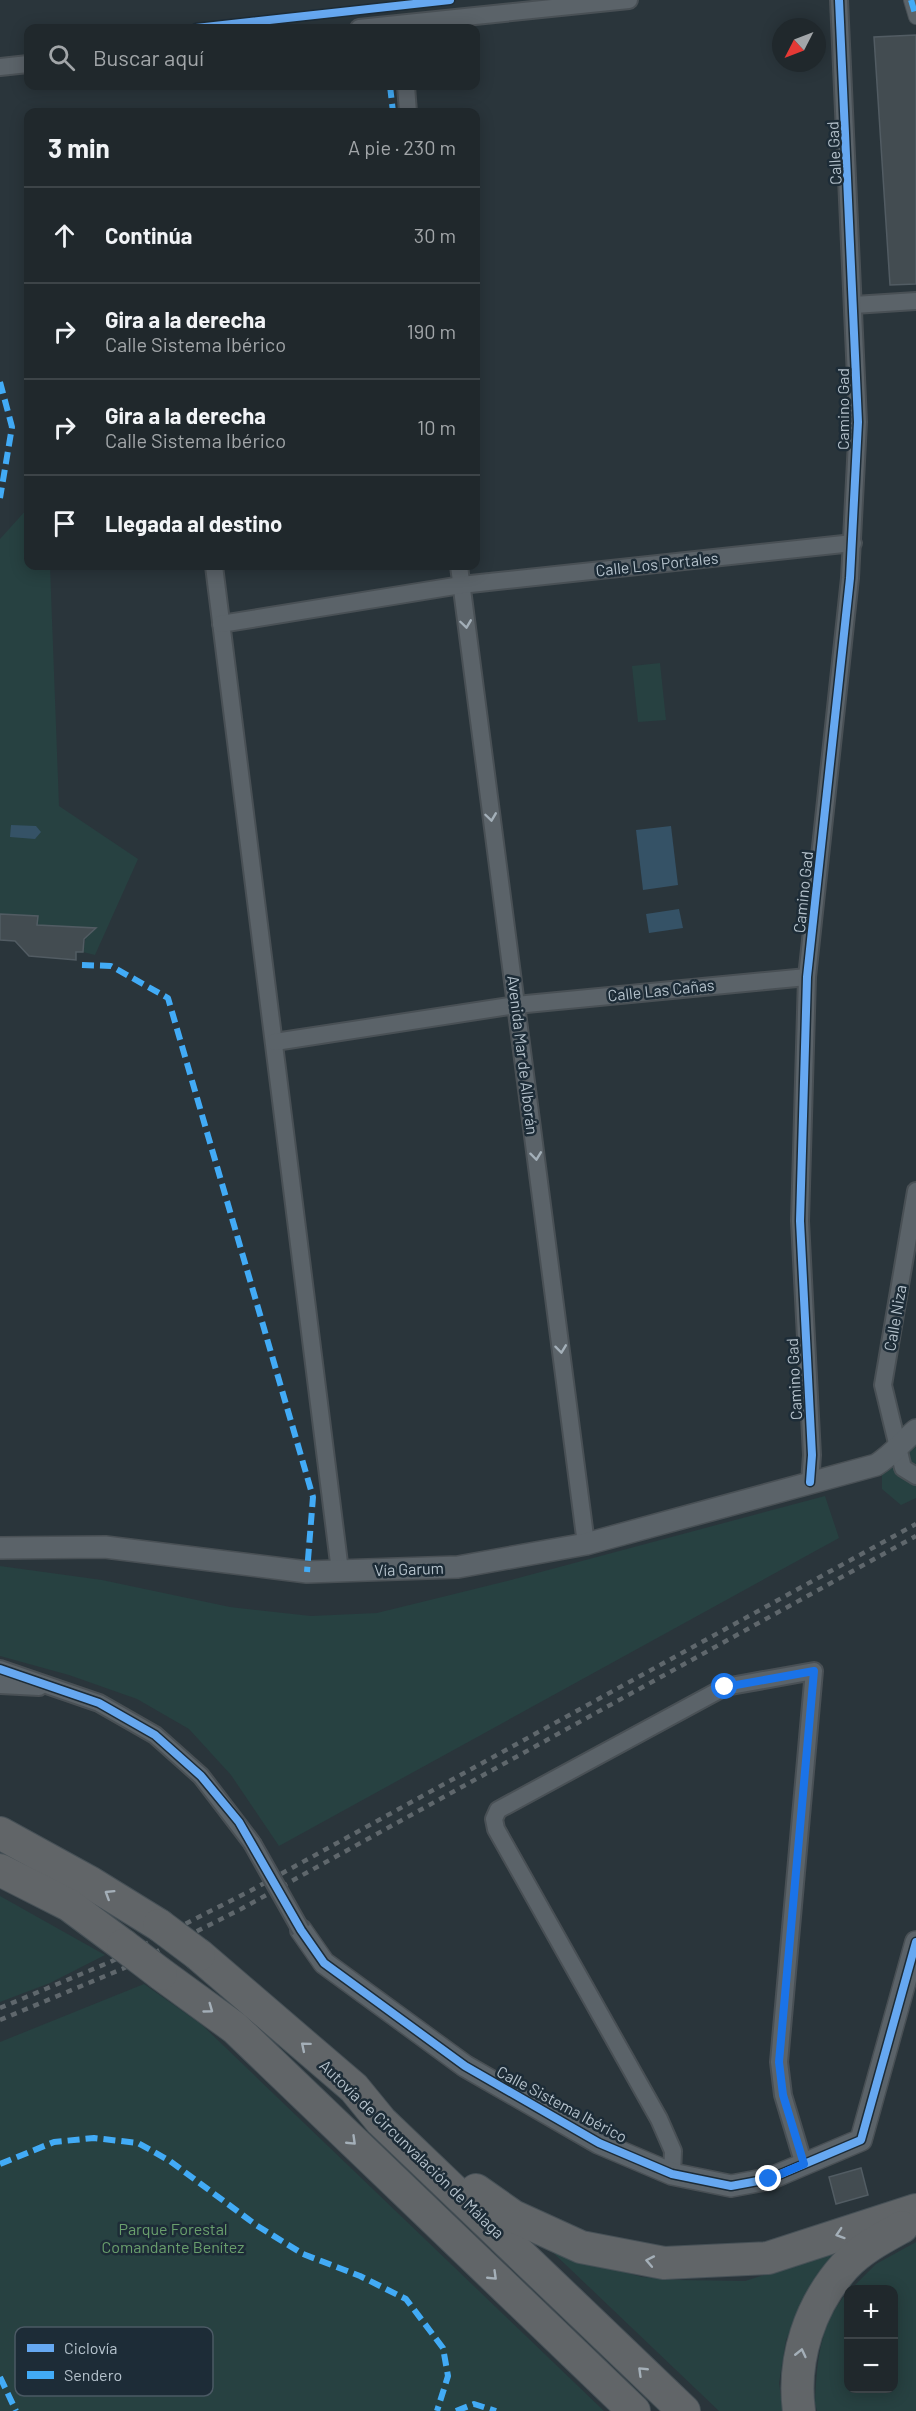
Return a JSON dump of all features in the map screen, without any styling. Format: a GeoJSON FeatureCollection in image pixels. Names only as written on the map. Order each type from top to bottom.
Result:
{"type":"FeatureCollection","features":[{"type":"Feature","properties":{"kind":"highway","name":"Autovía de Circunvalación de Málaga"},"geometry":{"type":"LineString","coordinates":[[0,1833],[91,1883],[159,1925],[199,1955],[354,2088],[381,2121],[684,2411]]}},
{"type":"Feature","properties":{"kind":"highway"},"geometry":{"type":"LineString","coordinates":[[0,1870],[69,1905],[236,2028],[634,2411]]}},
{"type":"Feature","properties":{"kind":"highway"},"geometry":{"type":"LineString","coordinates":[[354,2088],[396,2114],[462,2180],[513,2216],[581,2247],[664,2263],[768,2258],[916,2210]]}},
{"type":"Feature","properties":{"kind":"highway"},"geometry":{"type":"LineString","coordinates":[[799,2411],[796,2390],[799,2358],[809,2323],[826,2291],[846,2265],[872,2243],[916,2222]]}},
{"type":"Feature","properties":{"kind":"street"},"geometry":{"type":"LineString","coordinates":[[419,24],[629,0]]}},
{"type":"Feature","properties":{"kind":"street","name":"Calle Gad"},"geometry":{"type":"LineString","coordinates":[[839,0],[854,305]]}},
{"type":"Feature","properties":{"kind":"street"},"geometry":{"type":"LineString","coordinates":[[911,0],[916,17]]}},
{"type":"Feature","properties":{"kind":"street"},"geometry":{"type":"LineString","coordinates":[[0,67],[24,64]]}},
{"type":"Feature","properties":{"kind":"street"},"geometry":{"type":"LineString","coordinates":[[406,90],[408,108]]}},
{"type":"Feature","properties":{"kind":"street"},"geometry":{"type":"LineString","coordinates":[[854,305],[916,301]]}},
{"type":"Feature","properties":{"kind":"street","name":"Camino Gad"},"geometry":{"type":"LineString","coordinates":[[810,1482],[812,1455],[800,1221],[807,977],[853,543],[858,422],[854,305]]}},
{"type":"Feature","properties":{"kind":"street","name":"Calle Los Portales"},"geometry":{"type":"LineString","coordinates":[[221,624],[461,585],[853,543]]}},
{"type":"Feature","properties":{"kind":"street"},"geometry":{"type":"LineString","coordinates":[[214,570],[340,1571]]}},
{"type":"Feature","properties":{"kind":"street","name":"Avenida Mar de Alborán"},"geometry":{"type":"LineString","coordinates":[[459,570],[586,1544]]}},
{"type":"Feature","properties":{"kind":"street","name":"Calle Las Cañas"},"geometry":{"type":"LineString","coordinates":[[275,1042],[516,1005],[807,977]]}},
{"type":"Feature","properties":{"kind":"street","name":"Calle Niza"},"geometry":{"type":"LineString","coordinates":[[916,1191],[883,1385],[903,1468],[916,1476]]}},
{"type":"Feature","properties":{"kind":"street","name":"Vía Garum"},"geometry":{"type":"LineString","coordinates":[[0,1548],[105,1547],[307,1572],[458,1567],[586,1544],[876,1465],[889,1457],[899,1444],[916,1430]]}},
{"type":"Feature","properties":{"kind":"street"},"geometry":{"type":"LineString","coordinates":[[0,1669],[16,1672],[99,1703],[154,1735],[201,1776],[252,1843],[301,1930]]}},
{"type":"Feature","properties":{"kind":"street"},"geometry":{"type":"LineString","coordinates":[[672,2174],[673,2151],[659,2119],[496,1830],[494,1819],[498,1810],[725,1687],[814,1671],[779,2062],[783,2095],[804,2164]]}},
{"type":"Feature","properties":{"kind":"street"},"geometry":{"type":"LineString","coordinates":[[0,1686],[54,1688]]}},
{"type":"Feature","properties":{"kind":"street","name":"Calle Sistema Ibérico"},"geometry":{"type":"LineString","coordinates":[[301,1930],[324,1963],[355,1989],[465,2066],[599,2143],[672,2174],[731,2186],[769,2179],[861,2140],[916,1942]]}},
{"type":"Feature","properties":{"kind":"green space"},"geometry":{"type":"Polygon","coordinates":[[[24,512],[24,570],[50,570],[59,806],[138,859],[95,955],[83,952],[87,930],[37,926],[0,914],[0,539],[24,512]]]}},
{"type":"Feature","properties":{"kind":"green space"},"geometry":{"type":"Polygon","coordinates":[[[660,663],[666,720],[638,722],[632,666],[660,663]]]}},
{"type":"Feature","properties":{"kind":"green space"},"geometry":{"type":"Polygon","coordinates":[[[916,1446],[916,1498],[901,1505],[882,1489],[882,1468],[916,1446]]]}},
{"type":"Feature","properties":{"kind":"green space"},"geometry":{"type":"Polygon","coordinates":[[[825,1496],[839,1538],[279,1846],[231,1775],[189,1729],[137,1699],[69,1675],[0,1656],[0,1566],[102,1580],[230,1607],[311,1616],[377,1613],[503,1582],[825,1496]]]}},
{"type":"Feature","properties":{"kind":"green space"},"geometry":{"type":"Polygon","coordinates":[[[0,1896],[105,1955],[50,1983],[0,2002],[0,1896]]]}},
{"type":"Feature","properties":{"kind":"green space","name":"Parque Forestal Comandante Benítez"},"geometry":{"type":"Polygon","coordinates":[[[144,1984],[201,2024],[604,2411],[0,2411],[0,2042],[144,1984]]]}},
{"type":"Feature","properties":{"kind":"green space"},"geometry":{"type":"Polygon","coordinates":[[[916,2242],[916,2411],[817,2411],[815,2403],[821,2344],[831,2317],[844,2297],[844,2393],[898,2393],[898,2285],[855,2285],[876,2264],[916,2242]]]}},
{"type":"Feature","properties":{"kind":"green space"},"geometry":{"type":"Polygon","coordinates":[[[544,2244],[580,2260],[642,2277],[679,2280],[745,2281],[844,2250],[809,2291],[786,2340],[779,2383],[783,2411],[719,2411],[544,2244]]]}},
{"type":"Feature","properties":{"kind":"water"},"geometry":{"type":"Polygon","coordinates":[[[11,825],[36,826],[41,832],[35,839],[10,837],[11,825]]]}},
{"type":"Feature","properties":{"kind":"water"},"geometry":{"type":"Polygon","coordinates":[[[671,826],[678,885],[643,890],[636,830],[671,826]]]}},
{"type":"Feature","properties":{"kind":"water"},"geometry":{"type":"Polygon","coordinates":[[[679,909],[683,928],[649,933],[646,914],[679,909]]]}},
{"type":"Feature","properties":{"kind":"building"},"geometry":{"type":"Polygon","coordinates":[[[916,35],[916,284],[890,285],[874,37],[916,35]]]}},
{"type":"Feature","properties":{"kind":"building"},"geometry":{"type":"Polygon","coordinates":[[[0,914],[38,916],[37,925],[96,928],[84,939],[83,952],[76,952],[76,960],[29,956],[15,941],[0,940],[0,914]]]}},
{"type":"Feature","properties":{"kind":"building"},"geometry":{"type":"Polygon","coordinates":[[[861,2168],[868,2195],[836,2204],[829,2177],[861,2168]]]}},
{"type":"Feature","properties":{"kind":"railway"},"geometry":{"type":"LineString","coordinates":[[0,2008],[110,1962],[250,1891],[916,1524]]}},
{"type":"Feature","properties":{"kind":"railway"},"geometry":{"type":"LineString","coordinates":[[0,2020],[122,1969],[241,1909],[916,1536]]}},
{"type":"Feature","properties":{"kind":"marked path"},"geometry":{"type":"LineString","coordinates":[[911,0],[916,17]]}},
{"type":"Feature","properties":{"kind":"marked path"},"geometry":{"type":"LineString","coordinates":[[390,90],[393,108]]}},
{"type":"Feature","properties":{"kind":"marked path"},"geometry":{"type":"LineString","coordinates":[[0,382],[12,427],[0,498]]}},
{"type":"Feature","properties":{"kind":"marked path"},"geometry":{"type":"LineString","coordinates":[[82,965],[111,966],[168,998],[313,1497],[307,1572]]}},
{"type":"Feature","properties":{"kind":"marked path"},"geometry":{"type":"LineString","coordinates":[[0,2164],[54,2142],[94,2138],[138,2143],[170,2161],[256,2225],[303,2254],[360,2276],[406,2299],[443,2348],[448,2376],[437,2411]]}},
{"type":"Feature","properties":{"kind":"marked path"},"geometry":{"type":"LineString","coordinates":[[0,2377],[16,2411]]}},
{"type":"Feature","properties":{"kind":"marked path"},"geometry":{"type":"LineString","coordinates":[[456,2411],[474,2404],[496,2411]]}},
{"type":"Feature","properties":{"kind":"cycle path"},"geometry":{"type":"LineString","coordinates":[[232,24],[450,0]]}},
{"type":"Feature","properties":{"kind":"cycle path"},"geometry":{"type":"LineString","coordinates":[[810,1482],[812,1455],[800,1221],[807,977],[850,578],[858,422],[839,0]]}},
{"type":"Feature","properties":{"kind":"cycle path"},"geometry":{"type":"LineString","coordinates":[[0,1669],[99,1703],[155,1735],[201,1776],[239,1822],[301,1930],[324,1963],[465,2066],[599,2143],[672,2174],[731,2186],[769,2179],[861,2140],[916,1942]]}},
{"type":"Feature","properties":{"kind":"route"},"geometry":{"type":"LineString","coordinates":[[725,1687],[750,1680],[814,1671],[779,2062],[783,2095],[804,2164],[769,2179]]}}]}
